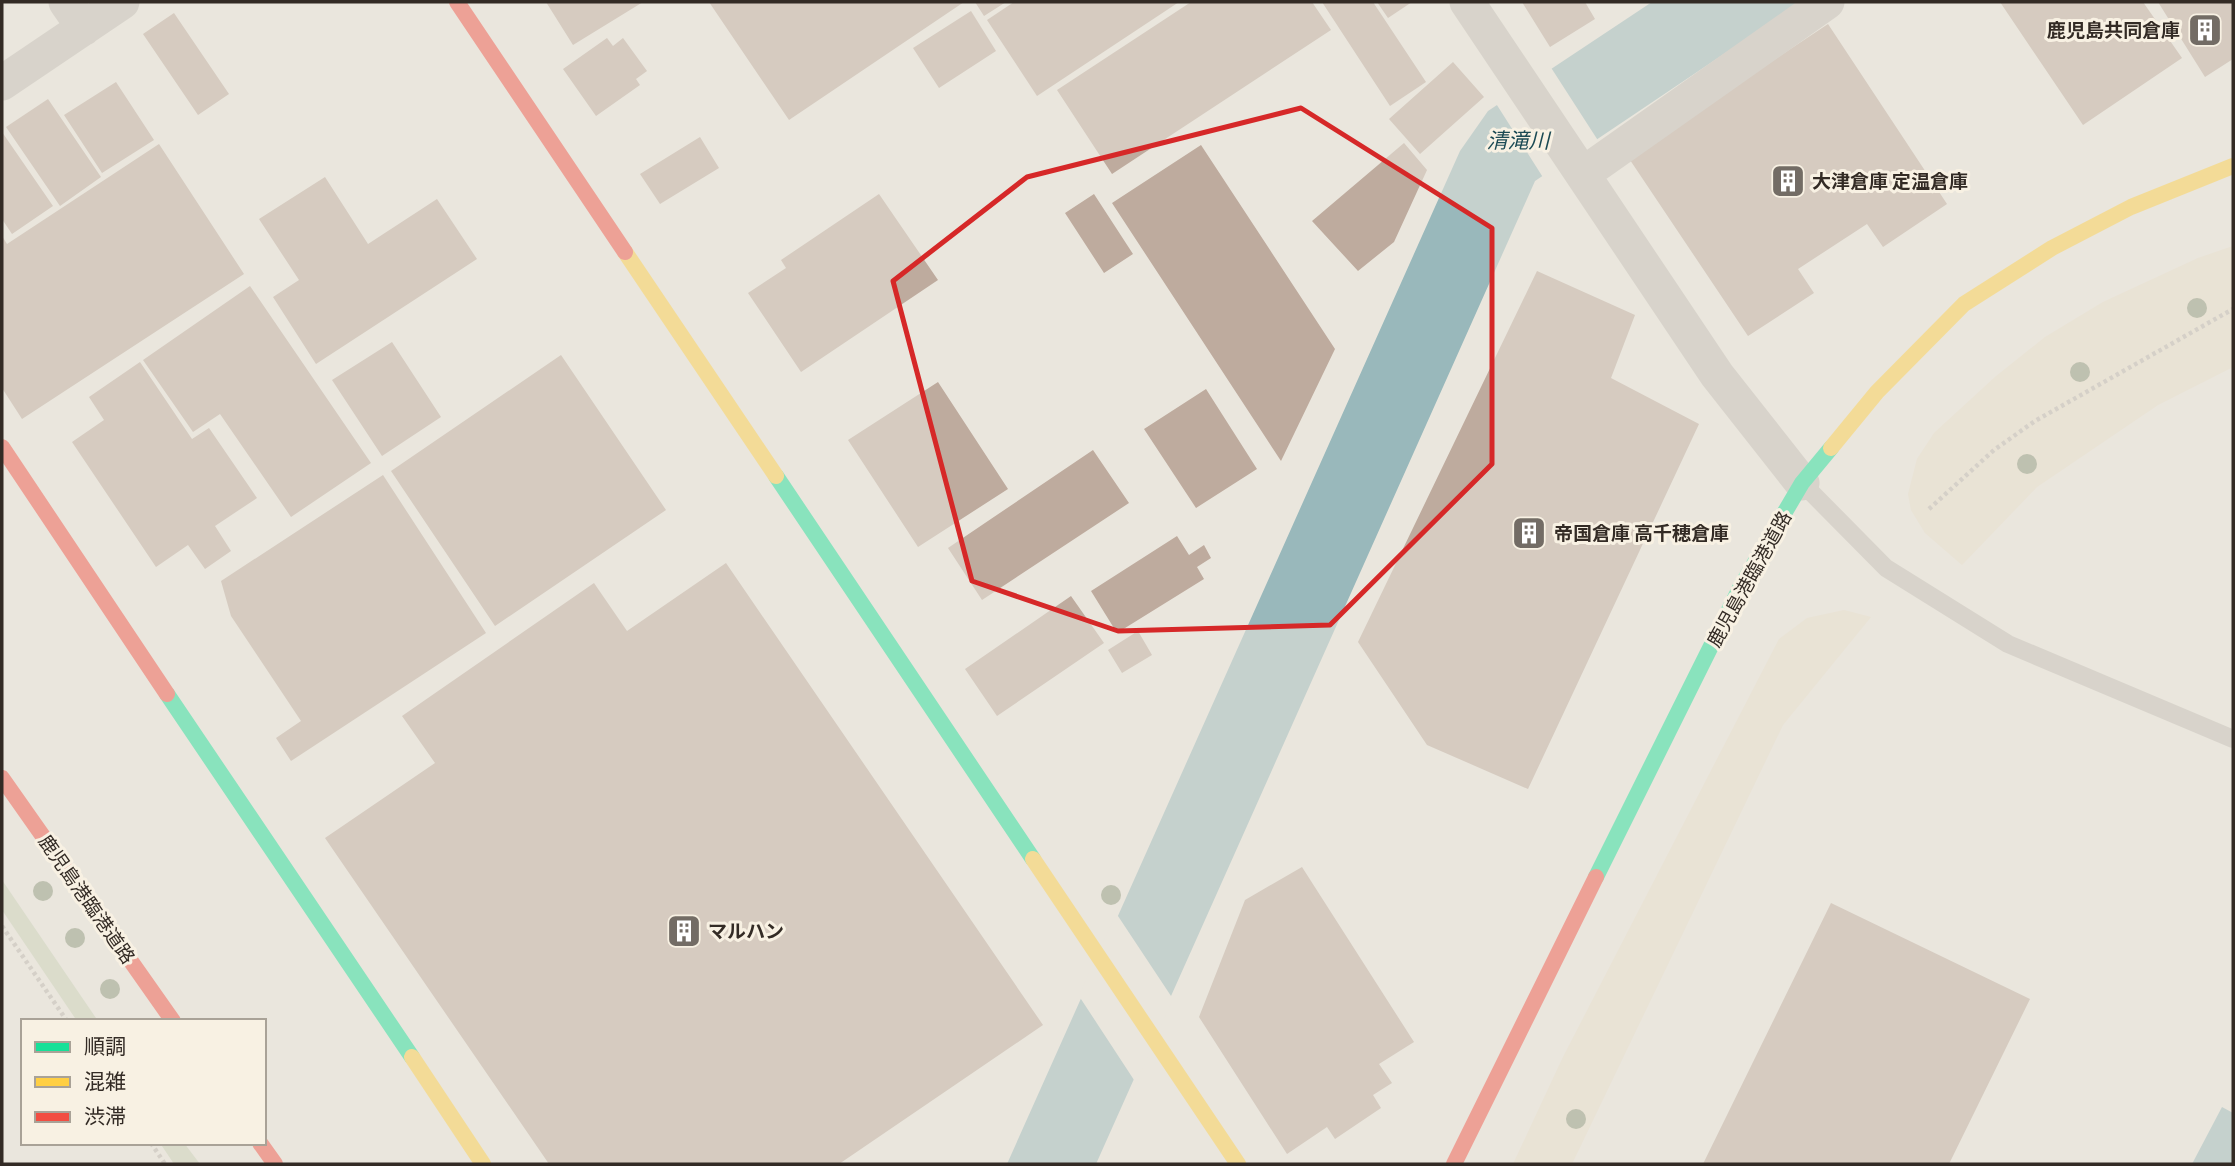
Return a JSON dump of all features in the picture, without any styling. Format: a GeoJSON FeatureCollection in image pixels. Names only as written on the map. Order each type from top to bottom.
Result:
{"type":"FeatureCollection","features":[{"type":"Feature","properties":{"kind":"street"},"geometry":{"type":"LineString","coordinates":[[2,83],[75,15],[122,2]]}},
{"type":"Feature","properties":{"kind":"street"},"geometry":{"type":"LineString","coordinates":[[457,2],[1238,1164]]}},
{"type":"Feature","properties":{"kind":"street"},"geometry":{"type":"LineString","coordinates":[[1467,2],[1717,375],[1802,483]]}},
{"type":"Feature","properties":{"kind":"street"},"geometry":{"type":"LineString","coordinates":[[1583,174],[1828,2]]}},
{"type":"Feature","properties":{"kind":"street","name":"鹿児島港臨港道路"},"geometry":{"type":"LineString","coordinates":[[1454,1164],[1740,588],[1802,483],[1877,391],[1964,304],[2052,248],[2086,230],[2132,207],[2233,166]]}},
{"type":"Feature","properties":{"kind":"street"},"geometry":{"type":"LineString","coordinates":[[2,447],[483,1164]]}},
{"type":"Feature","properties":{"kind":"street","name":"鹿児島港臨港道路"},"geometry":{"type":"LineString","coordinates":[[2,778],[172,1019]]}},
{"type":"Feature","properties":{"kind":"street"},"geometry":{"type":"LineString","coordinates":[[261,1145],[275,1164]]}},
{"type":"Feature","properties":{"kind":"lane"},"geometry":{"type":"LineString","coordinates":[[1802,483],[1886,568],[2008,644],[2233,739]]}},
{"type":"Feature","properties":{"kind":"path"},"geometry":{"type":"LineString","coordinates":[[1929,509],[1994,450],[2035,421],[2233,309]]}},
{"type":"Feature","properties":{"kind":"path"},"geometry":{"type":"LineString","coordinates":[[2,926],[66,1019]]}},
{"type":"Feature","properties":{"kind":"path"},"geometry":{"type":"LineString","coordinates":[[152,1145],[165,1164]]}},
{"type":"Feature","properties":{"kind":"highlighted area"},"geometry":{"type":"Polygon","coordinates":[[[1301,108],[1492,228],[1492,464],[1330,625],[1118,631],[972,581],[893,281],[1027,177],[1301,108]]]}},
{"type":"Feature","properties":{"kind":"green space"},"geometry":{"type":"Polygon","coordinates":[[[2,880],[97,1019],[76,1019],[2,910],[2,880]]]}},
{"type":"Feature","properties":{"kind":"green space"},"geometry":{"type":"Polygon","coordinates":[[[161,1145],[186,1145],[200,1164],[174,1164],[161,1145]]]}},
{"type":"Feature","properties":{"kind":"shaded area"},"geometry":{"type":"Polygon","coordinates":[[[2233,246],[2233,367],[2158,405],[2037,487],[1962,565],[1925,533],[1911,510],[1908,494],[1917,459],[1934,433],[1995,377],[2045,337],[2103,302],[2198,258],[2233,246]]]}},
{"type":"Feature","properties":{"kind":"shaded area"},"geometry":{"type":"Polygon","coordinates":[[[1844,610],[1871,617],[1783,725],[1572,1164],[1513,1164],[1563,1057],[1779,639],[1807,618],[1844,610]]]}},
{"type":"Feature","properties":{"kind":"water","name":"清滝川"},"geometry":{"type":"Polygon","coordinates":[[[1652,2],[1801,2],[1535,181],[1096,1164],[1007,1164],[1460,151],[1488,111],[1652,2]]]}},
{"type":"Feature","properties":{"kind":"water"},"geometry":{"type":"Polygon","coordinates":[[[2222,1107],[2233,1113],[2233,1164],[2192,1164],[2222,1107]]]}},
{"type":"Feature","properties":{"kind":"pier"},"geometry":{"type":"Polygon","coordinates":[[[1550,66],[1599,142],[1544,179],[1495,102],[1550,66]]]}},
{"type":"Feature","properties":{"kind":"pier"},"geometry":{"type":"Polygon","coordinates":[[[1116,913],[1173,999],[1136,1083],[1079,996],[1116,913]]]}},
{"type":"Feature","properties":{"kind":"building"},"geometry":{"type":"Polygon","coordinates":[[[546,2],[643,2],[573,45],[546,2]]]}},
{"type":"Feature","properties":{"kind":"building"},"geometry":{"type":"Polygon","coordinates":[[[709,2],[964,2],[789,120],[709,2]]]}},
{"type":"Feature","properties":{"kind":"building"},"geometry":{"type":"Polygon","coordinates":[[[975,2],[1006,2],[984,16],[975,2]]]}},
{"type":"Feature","properties":{"kind":"building"},"geometry":{"type":"Polygon","coordinates":[[[1014,2],[1179,2],[1037,96],[987,20],[1014,2]]]}},
{"type":"Feature","properties":{"kind":"building"},"geometry":{"type":"Polygon","coordinates":[[[1191,2],[1312,2],[1331,30],[1112,174],[1057,90],[1191,2]]]}},
{"type":"Feature","properties":{"kind":"building"},"geometry":{"type":"Polygon","coordinates":[[[1322,2],[1373,2],[1426,82],[1390,106],[1322,2]]]}},
{"type":"Feature","properties":{"kind":"building"},"geometry":{"type":"Polygon","coordinates":[[[1377,2],[1412,2],[1388,18],[1377,2]]]}},
{"type":"Feature","properties":{"kind":"building"},"geometry":{"type":"Polygon","coordinates":[[[1522,2],[1585,2],[1595,19],[1550,47],[1522,2]]]}},
{"type":"Feature","properties":{"kind":"building"},"geometry":{"type":"Polygon","coordinates":[[[2000,2],[2143,2],[2182,58],[2083,125],[2000,2]]]}},
{"type":"Feature","properties":{"kind":"building","name":"鹿児島共同倉庫"},"geometry":{"type":"Polygon","coordinates":[[[2158,2],[2233,2],[2233,59],[2205,77],[2158,2]]]}},
{"type":"Feature","properties":{"kind":"building"},"geometry":{"type":"Polygon","coordinates":[[[971,11],[996,51],[939,88],[913,48],[971,11]]]}},
{"type":"Feature","properties":{"kind":"building"},"geometry":{"type":"Polygon","coordinates":[[[174,13],[229,94],[198,115],[143,34],[174,13]]]}},
{"type":"Feature","properties":{"kind":"building","name":"大津倉庫 定温倉庫"},"geometry":{"type":"Polygon","coordinates":[[[1828,24],[1947,204],[1883,247],[1867,224],[1798,269],[1814,293],[1748,336],[1628,157],[1828,24]]]}},
{"type":"Feature","properties":{"kind":"building"},"geometry":{"type":"Polygon","coordinates":[[[607,38],[613,46],[623,38],[647,71],[636,79],[640,85],[596,116],[563,69],[607,38]]]}},
{"type":"Feature","properties":{"kind":"building"},"geometry":{"type":"Polygon","coordinates":[[[1453,62],[1484,97],[1420,154],[1389,119],[1453,62]]]}},
{"type":"Feature","properties":{"kind":"building"},"geometry":{"type":"Polygon","coordinates":[[[116,82],[154,140],[102,173],[64,115],[116,82]]]}},
{"type":"Feature","properties":{"kind":"building"},"geometry":{"type":"Polygon","coordinates":[[[48,99],[101,177],[60,206],[6,127],[48,99]]]}},
{"type":"Feature","properties":{"kind":"building"},"geometry":{"type":"Polygon","coordinates":[[[2,132],[53,206],[12,234],[2,219],[2,132]]]}},
{"type":"Feature","properties":{"kind":"building"},"geometry":{"type":"Polygon","coordinates":[[[700,137],[719,168],[660,204],[640,174],[700,137]]]}},
{"type":"Feature","properties":{"kind":"building"},"geometry":{"type":"Polygon","coordinates":[[[1404,143],[1427,170],[1394,242],[1358,271],[1312,221],[1404,143]]]}},
{"type":"Feature","properties":{"kind":"building"},"geometry":{"type":"Polygon","coordinates":[[[159,144],[244,274],[22,419],[2,388],[2,236],[7,244],[159,144]]]}},
{"type":"Feature","properties":{"kind":"building"},"geometry":{"type":"Polygon","coordinates":[[[1201,145],[1335,349],[1281,461],[1112,203],[1201,145]]]}},
{"type":"Feature","properties":{"kind":"building"},"geometry":{"type":"Polygon","coordinates":[[[325,177],[368,244],[437,199],[477,259],[316,364],[273,297],[299,280],[259,219],[325,177]]]}},
{"type":"Feature","properties":{"kind":"building"},"geometry":{"type":"Polygon","coordinates":[[[879,194],[938,280],[801,372],[748,293],[786,268],[781,260],[879,194]]]}},
{"type":"Feature","properties":{"kind":"building"},"geometry":{"type":"Polygon","coordinates":[[[1094,194],[1133,254],[1104,273],[1065,213],[1094,194]]]}},
{"type":"Feature","properties":{"kind":"building","name":"帝国倉庫 高千穂倉庫"},"geometry":{"type":"Polygon","coordinates":[[[1537,271],[1635,315],[1611,378],[1699,424],[1528,789],[1427,745],[1358,642],[1537,271]]]}},
{"type":"Feature","properties":{"kind":"building"},"geometry":{"type":"Polygon","coordinates":[[[250,286],[371,463],[291,517],[220,414],[193,432],[143,360],[250,286]]]}},
{"type":"Feature","properties":{"kind":"building"},"geometry":{"type":"Polygon","coordinates":[[[392,342],[441,417],[382,456],[332,380],[392,342]]]}},
{"type":"Feature","properties":{"kind":"building"},"geometry":{"type":"Polygon","coordinates":[[[561,355],[666,510],[495,626],[391,471],[561,355]]]}},
{"type":"Feature","properties":{"kind":"building"},"geometry":{"type":"Polygon","coordinates":[[[140,362],[192,439],[209,428],[257,498],[215,526],[231,551],[205,569],[188,545],[156,567],[72,442],[104,420],[89,397],[140,362]]]}},
{"type":"Feature","properties":{"kind":"building"},"geometry":{"type":"Polygon","coordinates":[[[938,382],[1008,489],[918,547],[848,440],[938,382]]]}},
{"type":"Feature","properties":{"kind":"building"},"geometry":{"type":"Polygon","coordinates":[[[1206,389],[1257,469],[1196,508],[1144,429],[1206,389]]]}},
{"type":"Feature","properties":{"kind":"building"},"geometry":{"type":"Polygon","coordinates":[[[1093,450],[1129,503],[982,600],[948,548],[1093,450]]]}},
{"type":"Feature","properties":{"kind":"building"},"geometry":{"type":"Polygon","coordinates":[[[383,475],[486,633],[291,761],[276,738],[301,721],[231,616],[221,581],[383,475]]]}},
{"type":"Feature","properties":{"kind":"building"},"geometry":{"type":"Polygon","coordinates":[[[1177,536],[1189,555],[1204,545],[1211,558],[1197,567],[1204,579],[1117,633],[1091,591],[1177,536]]]}},
{"type":"Feature","properties":{"kind":"building","name":"マルハン"},"geometry":{"type":"Polygon","coordinates":[[[726,563],[1043,1025],[839,1164],[549,1164],[325,838],[435,763],[402,716],[594,583],[627,631],[726,563]]]}},
{"type":"Feature","properties":{"kind":"building"},"geometry":{"type":"Polygon","coordinates":[[[1071,596],[1104,643],[997,716],[965,669],[1071,596]]]}},
{"type":"Feature","properties":{"kind":"building"},"geometry":{"type":"Polygon","coordinates":[[[1138,631],[1152,655],[1122,673],[1108,650],[1138,631]]]}},
{"type":"Feature","properties":{"kind":"building"},"geometry":{"type":"Polygon","coordinates":[[[1302,867],[1414,1042],[1379,1064],[1392,1083],[1373,1095],[1381,1108],[1335,1139],[1327,1127],[1287,1154],[1199,1017],[1245,900],[1302,867]]]}},
{"type":"Feature","properties":{"kind":"building"},"geometry":{"type":"Polygon","coordinates":[[[1831,903],[2030,999],[1949,1164],[1703,1164],[1831,903]]]}},
{"type":"Feature","properties":{"kind":"traffic: fast"},"geometry":{"type":"LineString","coordinates":[[1596,877],[1740,588],[1802,483],[1831,448]]}},
{"type":"Feature","properties":{"kind":"traffic: fast"},"geometry":{"type":"LineString","coordinates":[[776,476],[1033,859]]}},
{"type":"Feature","properties":{"kind":"traffic: fast"},"geometry":{"type":"LineString","coordinates":[[167,694],[412,1057]]}},
{"type":"Feature","properties":{"kind":"traffic: slow"},"geometry":{"type":"LineString","coordinates":[[1831,448],[1877,392],[1964,304],[2052,248],[2131,207],[2233,166]]}},
{"type":"Feature","properties":{"kind":"traffic: slow"},"geometry":{"type":"LineString","coordinates":[[625,252],[776,476]]}},
{"type":"Feature","properties":{"kind":"traffic: slow"},"geometry":{"type":"LineString","coordinates":[[1033,859],[1238,1164]]}},
{"type":"Feature","properties":{"kind":"traffic: slow"},"geometry":{"type":"LineString","coordinates":[[412,1057],[483,1164]]}},
{"type":"Feature","properties":{"kind":"traffic: jam"},"geometry":{"type":"LineString","coordinates":[[457,2],[625,252]]}},
{"type":"Feature","properties":{"kind":"traffic: jam"},"geometry":{"type":"LineString","coordinates":[[2,447],[167,694]]}},
{"type":"Feature","properties":{"kind":"traffic: jam"},"geometry":{"type":"LineString","coordinates":[[2,778],[172,1019]]}},
{"type":"Feature","properties":{"kind":"traffic: jam"},"geometry":{"type":"LineString","coordinates":[[1454,1164],[1596,877]]}},
{"type":"Feature","properties":{"kind":"traffic: jam"},"geometry":{"type":"LineString","coordinates":[[261,1145],[275,1164]]}},
{"type":"Feature","properties":{"kind":"place","name":"鹿児島共同倉庫"},"geometry":{"type":"Point","coordinates":[2205,30]}},
{"type":"Feature","properties":{"kind":"place","name":"大津倉庫 定温倉庫"},"geometry":{"type":"Point","coordinates":[1788,181]}},
{"type":"Feature","properties":{"kind":"place","name":"帝国倉庫 高千穂倉庫"},"geometry":{"type":"Point","coordinates":[1529,533]}},
{"type":"Feature","properties":{"kind":"place","name":"マルハン"},"geometry":{"type":"Point","coordinates":[684,931]}}]}
